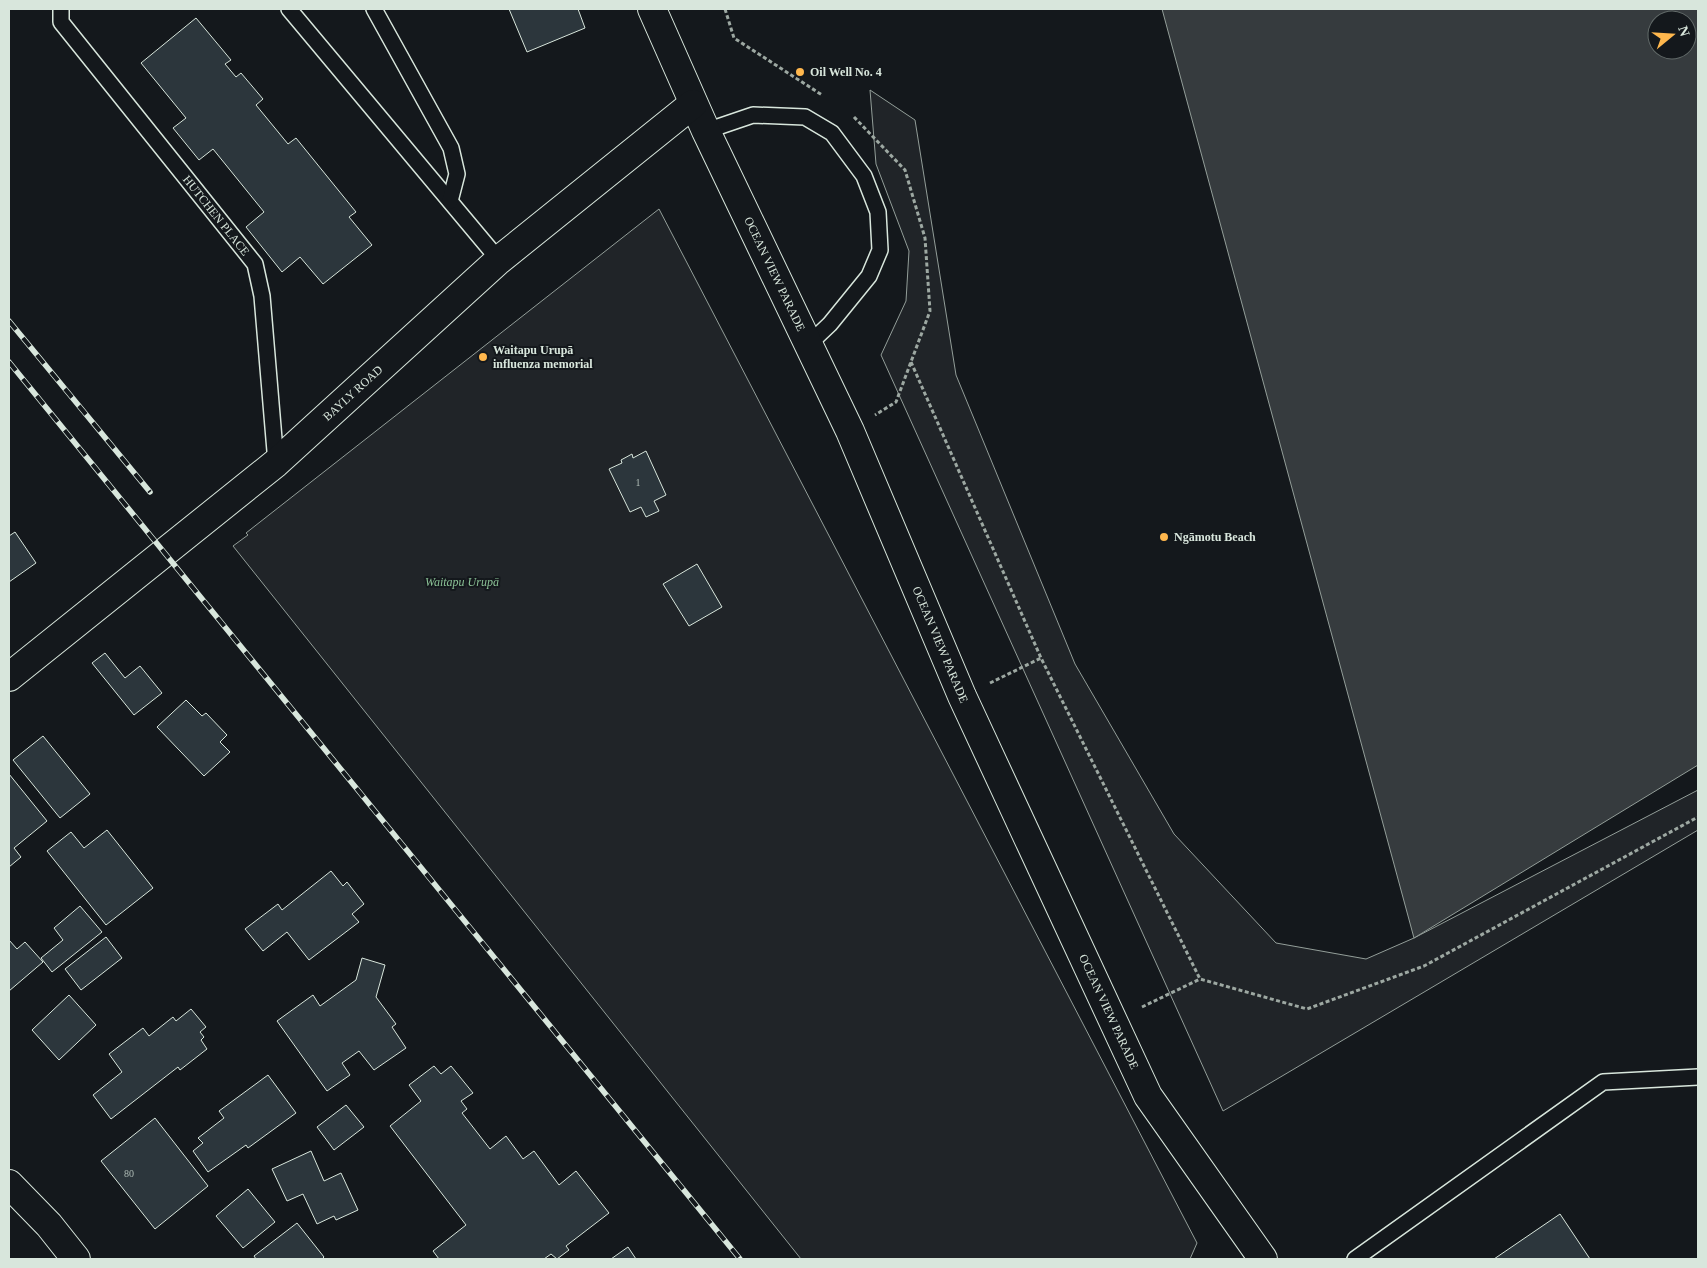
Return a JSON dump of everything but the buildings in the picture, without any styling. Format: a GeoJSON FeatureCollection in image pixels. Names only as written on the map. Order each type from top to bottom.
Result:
{"type":"FeatureCollection","features":[{"type":"Feature","properties":{"kind":"street","name":"OCEAN VIEW PARADE"},"geometry":{"type":"LineString","coordinates":[[652,9],[693,104],[850,431],[962,696],[1148,1096],[1263,1259]]}},
{"type":"Feature","properties":{"kind":"street","name":"BAYLY ROAD"},"geometry":{"type":"LineString","coordinates":[[9,676],[276,463],[499,260],[693,104]]}},
{"type":"Feature","properties":{"kind":"street"},"geometry":{"type":"LineString","coordinates":[[9,1184],[50,1225],[76,1259]]}},
{"type":"Feature","properties":{"kind":"lane","name":"HUTCHEN PLACE"},"geometry":{"type":"LineString","coordinates":[[62,9],[61,22],[255,264],[262,296],[276,463]]}},
{"type":"Feature","properties":{"kind":"lane"},"geometry":{"type":"LineString","coordinates":[[289,9],[499,260]]}},
{"type":"Feature","properties":{"kind":"lane"},"geometry":{"type":"LineString","coordinates":[[374,9],[451,148],[457,174],[450,201]]}},
{"type":"Feature","properties":{"kind":"lane"},"geometry":{"type":"LineString","coordinates":[[706,131],[753,115],[805,116],[832,133],[864,176],[878,212],[880,250],[869,276],[830,324],[809,344]]}},
{"type":"Feature","properties":{"kind":"lane"},"geometry":{"type":"LineString","coordinates":[[1355,1259],[1603,1082],[1698,1077]]}},
{"type":"Feature","properties":{"kind":"path"},"geometry":{"type":"LineString","coordinates":[[911,362],[1042,658],[1200,979]]}},
{"type":"Feature","properties":{"kind":"path"},"geometry":{"type":"LineString","coordinates":[[962,696],[1042,658]]}},
{"type":"Feature","properties":{"kind":"path"},"geometry":{"type":"LineString","coordinates":[[1114,1020],[1200,979],[1307,1009],[1424,966],[1698,817]]}},
{"type":"Feature","properties":{"kind":"green space"},"geometry":{"type":"Polygon","coordinates":[[[870,90],[915,120],[956,375],[1075,664],[1174,834],[1276,943],[1366,959],[1414,938],[1698,790],[1698,830],[1223,1111],[881,355],[906,301],[909,251],[876,164],[870,90]]]}},
{"type":"Feature","properties":{"kind":"green space","name":"Waitapu Urupā"},"geometry":{"type":"Polygon","coordinates":[[[659,209],[1197,1243],[1190,1259],[801,1259],[233,546],[248,535],[246,533],[659,209]]]}},
{"type":"Feature","properties":{"kind":"shaded area"},"geometry":{"type":"Polygon","coordinates":[[[1162,9],[1698,9],[1698,765],[1414,938],[1162,9]]]}},
{"type":"Feature","properties":{"kind":"railway"},"geometry":{"type":"LineString","coordinates":[[9,321],[150,492]]}},
{"type":"Feature","properties":{"kind":"railway"},"geometry":{"type":"LineString","coordinates":[[9,362],[740,1259]]}},
{"type":"Feature","properties":{"kind":"place","name":"Oil Well No. 4"},"geometry":{"type":"Point","coordinates":[800,72]}},
{"type":"Feature","properties":{"kind":"place","name":"Waitapu Urupā influenza memorial"},"geometry":{"type":"Point","coordinates":[483,357]}},
{"type":"Feature","properties":{"kind":"place","name":"Ngāmotu Beach"},"geometry":{"type":"Point","coordinates":[1164,537]}}]}
